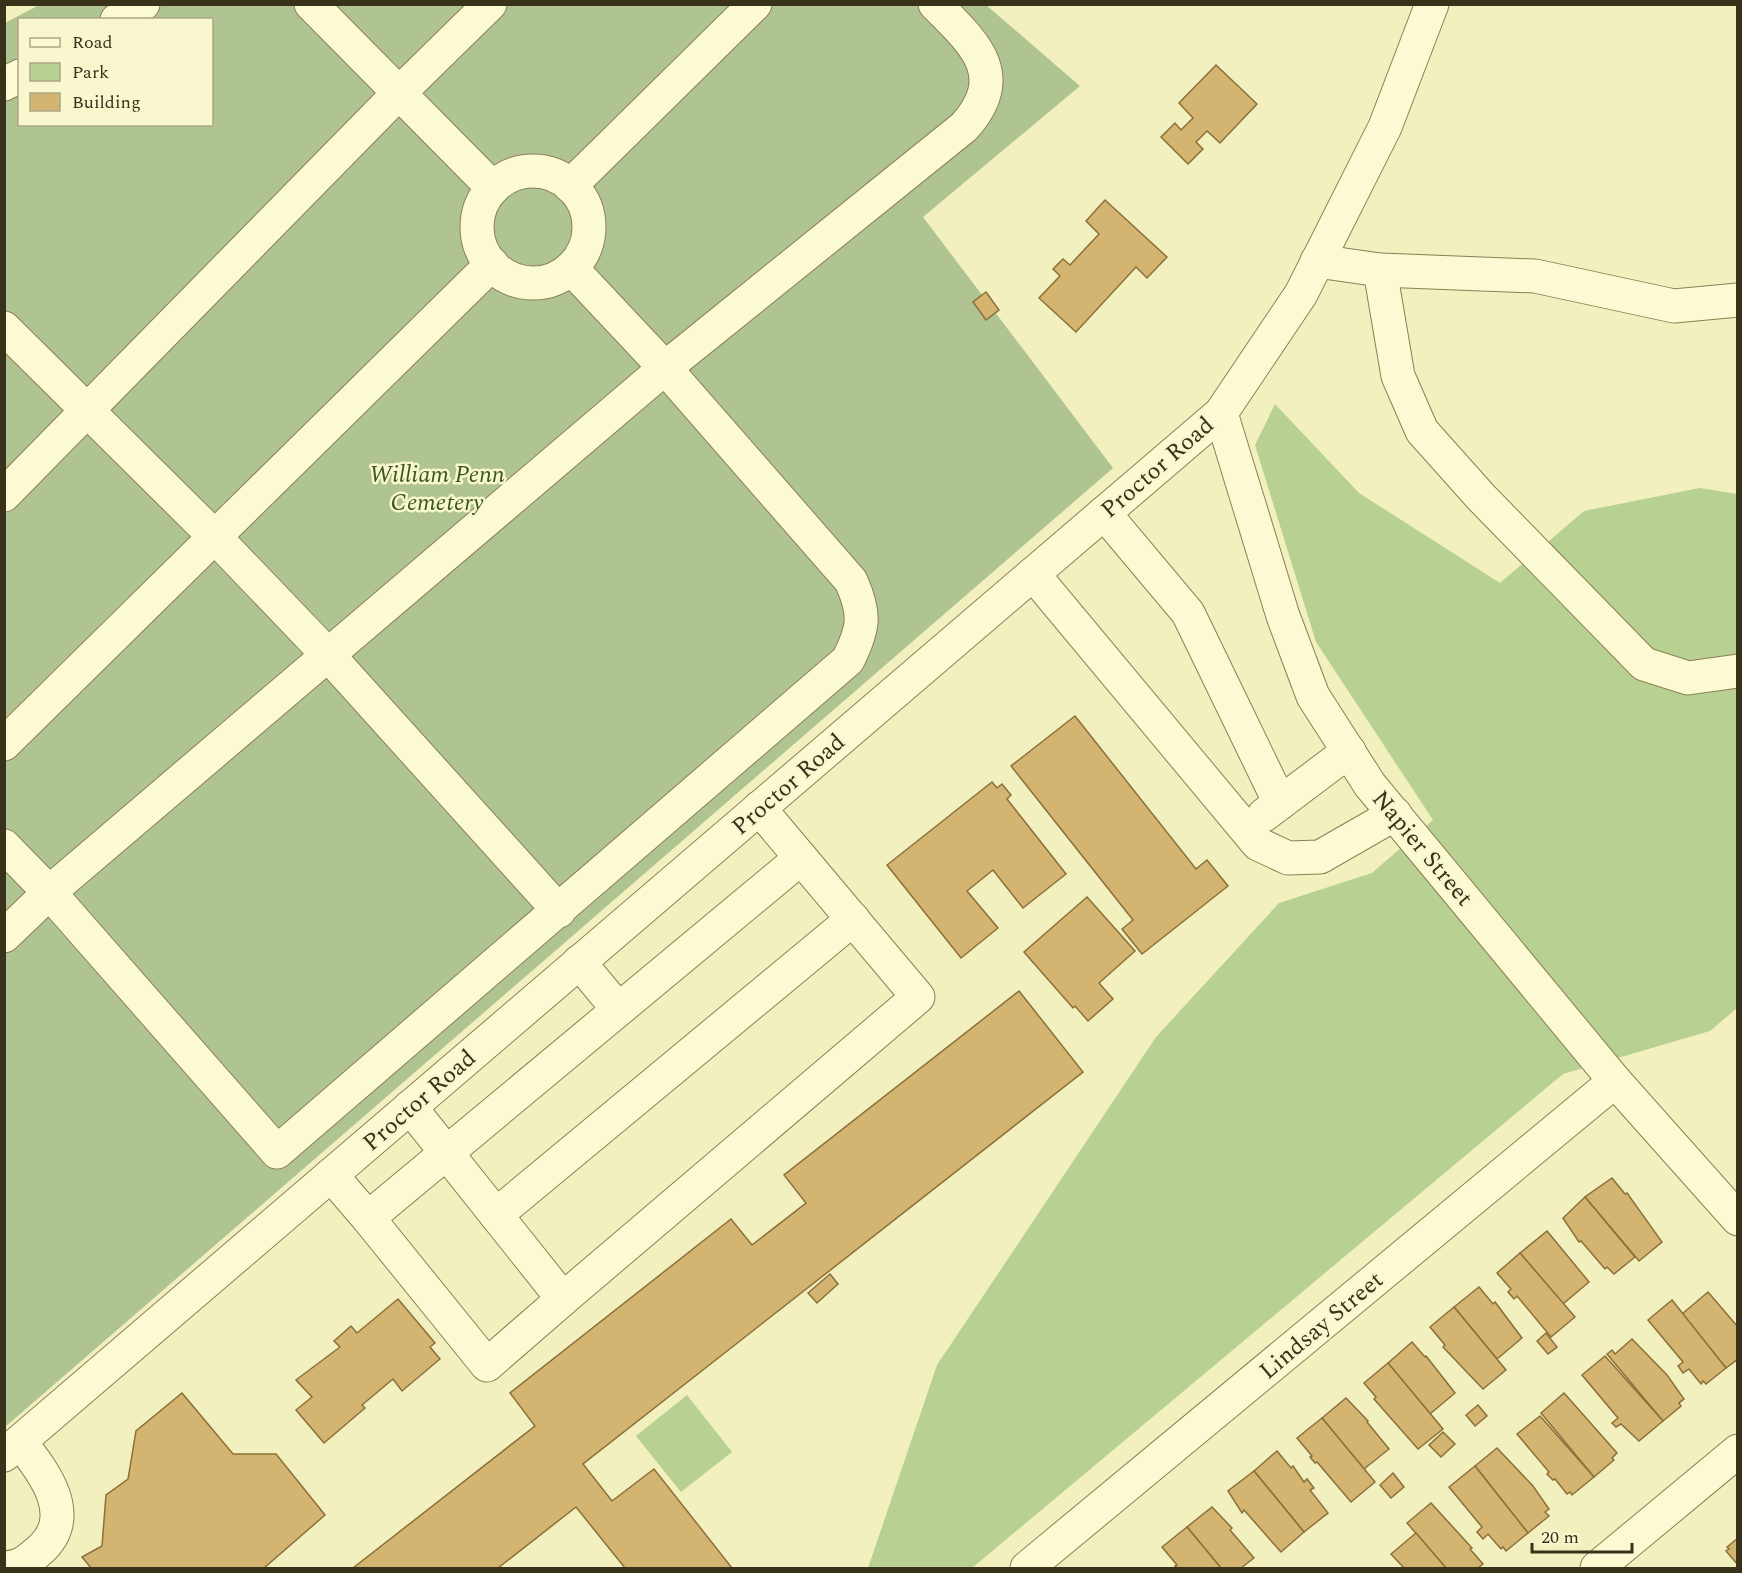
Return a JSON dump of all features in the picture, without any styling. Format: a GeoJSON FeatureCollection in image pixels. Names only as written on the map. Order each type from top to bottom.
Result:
{"type":"FeatureCollection","features":[{"type":"Feature","properties":{"kind":"street"},"geometry":{"type":"LineString","coordinates":[[120,18],[143,4]]}},
{"type":"Feature","properties":{"kind":"street"},"geometry":{"type":"LineString","coordinates":[[311,4],[494,188]]}},
{"type":"Feature","properties":{"kind":"street"},"geometry":{"type":"LineString","coordinates":[[4,495],[399,93],[490,4]]}},
{"type":"Feature","properties":{"kind":"street"},"geometry":{"type":"LineString","coordinates":[[570,186],[755,4]]}},
{"type":"Feature","properties":{"kind":"street"},"geometry":{"type":"LineString","coordinates":[[4,936],[49,892],[665,368],[964,127],[979,111],[987,77],[982,57],[961,31],[934,4]]}},
{"type":"Feature","properties":{"kind":"street","name":"Proctor Road"},"geometry":{"type":"LineString","coordinates":[[12,1448],[1221,412],[1301,294],[1385,127],[1432,4]]}},
{"type":"Feature","properties":{"kind":"street"},"geometry":{"type":"LineString","coordinates":[[4,84],[18,77]]}},
{"type":"Feature","properties":{"kind":"street"},"geometry":{"type":"LineString","coordinates":[[526,171],[545,172],[562,179],[570,186],[586,207],[590,224],[588,243],[580,259],[571,268],[551,281],[532,284],[515,280],[492,264],[478,239],[477,221],[483,202],[494,188],[509,176],[526,171]]}},
{"type":"Feature","properties":{"kind":"street"},"geometry":{"type":"LineString","coordinates":[[1317,261],[1380,270],[1535,276],[1674,306],[1737,300]]}},
{"type":"Feature","properties":{"kind":"street"},"geometry":{"type":"LineString","coordinates":[[4,744],[492,264]]}},
{"type":"Feature","properties":{"kind":"street"},"geometry":{"type":"LineString","coordinates":[[4,846],[49,892],[277,1152],[848,660],[861,629],[862,607],[851,581],[665,368],[571,268]]}},
{"type":"Feature","properties":{"kind":"street"},"geometry":{"type":"LineString","coordinates":[[1380,270],[1398,376],[1422,431],[1466,480],[1644,664],[1688,678],[1737,671]]}},
{"type":"Feature","properties":{"kind":"street"},"geometry":{"type":"LineString","coordinates":[[4,328],[216,538],[329,656],[559,911]]}},
{"type":"Feature","properties":{"kind":"street","name":"Napier Street"},"geometry":{"type":"LineString","coordinates":[[1221,412],[1283,616],[1313,696],[1370,784],[1615,1081],[1737,1219]]}},
{"type":"Feature","properties":{"kind":"street"},"geometry":{"type":"LineString","coordinates":[[1104,513],[1188,613],[1280,803]]}},
{"type":"Feature","properties":{"kind":"street"},"geometry":{"type":"LineString","coordinates":[[1033,574],[1258,844],[1288,858],[1320,857],[1395,814]]}},
{"type":"Feature","properties":{"kind":"street"},"geometry":{"type":"LineString","coordinates":[[1245,829],[1349,751]]}},
{"type":"Feature","properties":{"kind":"street"},"geometry":{"type":"LineString","coordinates":[[331,1175],[488,1365],[918,997],[759,808]]}},
{"type":"Feature","properties":{"kind":"street"},"geometry":{"type":"LineString","coordinates":[[368,1218],[445,1151],[801,858]]}},
{"type":"Feature","properties":{"kind":"street"},"geometry":{"type":"LineString","coordinates":[[496,1215],[852,919]]}},
{"type":"Feature","properties":{"kind":"street"},"geometry":{"type":"LineString","coordinates":[[579,962],[618,1009]]}},
{"type":"Feature","properties":{"kind":"street","name":"Lindsay Street"},"geometry":{"type":"LineString","coordinates":[[1027,1569],[1615,1081]]}},
{"type":"Feature","properties":{"kind":"street"},"geometry":{"type":"LineString","coordinates":[[410,1107],[563,1299]]}},
{"type":"Feature","properties":{"kind":"street"},"geometry":{"type":"LineString","coordinates":[[12,1448],[47,1476],[56,1501],[57,1524],[45,1546],[16,1568]]}},
{"type":"Feature","properties":{"kind":"street"},"geometry":{"type":"LineString","coordinates":[[1597,1569],[1737,1451]]}},
{"type":"Feature","properties":{"kind":"green space","name":"William Penn Cemetery"},"geometry":{"type":"Polygon","coordinates":[[[41,4],[986,5],[1080,86],[923,217],[1113,468],[5,1427],[5,23],[41,4]]]}},
{"type":"Feature","properties":{"kind":"green space"},"geometry":{"type":"Polygon","coordinates":[[[1275,404],[1359,493],[1500,583],[1584,511],[1700,488],[1737,494],[1737,1008],[1710,1031],[1563,1074],[972,1568],[868,1568],[937,1365],[1156,1037],[1279,903],[1372,873],[1433,820],[1316,642],[1255,445],[1275,404]]]}},
{"type":"Feature","properties":{"kind":"green space"},"geometry":{"type":"Polygon","coordinates":[[[687,1395],[732,1452],[681,1492],[636,1436],[687,1395]]]}},
{"type":"Feature","properties":{"kind":"building"},"geometry":{"type":"Polygon","coordinates":[[[1216,65],[1257,104],[1220,143],[1207,131],[1196,142],[1203,149],[1188,164],[1161,137],[1175,123],[1181,130],[1193,118],[1179,103],[1216,65]]]}},
{"type":"Feature","properties":{"kind":"building"},"geometry":{"type":"Polygon","coordinates":[[[1105,200],[1167,257],[1147,278],[1136,267],[1076,332],[1039,298],[1060,276],[1053,269],[1063,259],[1070,265],[1099,234],[1086,221],[1105,200]]]}},
{"type":"Feature","properties":{"kind":"building"},"geometry":{"type":"Polygon","coordinates":[[[986,292],[999,310],[986,320],[973,302],[986,292]]]}},
{"type":"Feature","properties":{"kind":"building"},"geometry":{"type":"Polygon","coordinates":[[[1075,716],[1196,869],[1207,860],[1228,886],[1142,954],[1122,929],[1133,920],[1011,766],[1075,716]]]}},
{"type":"Feature","properties":{"kind":"building"},"geometry":{"type":"Polygon","coordinates":[[[992,782],[997,788],[1002,784],[1011,795],[1007,799],[1066,874],[1023,908],[993,870],[967,891],[998,928],[961,958],[887,865],[992,782]]]}},
{"type":"Feature","properties":{"kind":"building"},"geometry":{"type":"Polygon","coordinates":[[[1087,897],[1135,951],[1099,983],[1113,999],[1088,1021],[1075,1006],[1073,1008],[1024,952],[1087,897]]]}},
{"type":"Feature","properties":{"kind":"building"},"geometry":{"type":"Polygon","coordinates":[[[1019,991],[1083,1072],[583,1464],[612,1501],[654,1469],[732,1568],[625,1568],[576,1507],[498,1568],[353,1568],[535,1426],[510,1393],[731,1219],[752,1245],[806,1203],[784,1175],[1019,991]]]}},
{"type":"Feature","properties":{"kind":"building"},"geometry":{"type":"Polygon","coordinates":[[[1612,1178],[1625,1194],[1627,1193],[1662,1242],[1639,1261],[1585,1197],[1612,1178]]]}},
{"type":"Feature","properties":{"kind":"building"},"geometry":{"type":"Polygon","coordinates":[[[1585,1197],[1635,1257],[1614,1274],[1607,1267],[1605,1269],[1581,1241],[1579,1242],[1563,1218],[1585,1197]]]}},
{"type":"Feature","properties":{"kind":"building"},"geometry":{"type":"Polygon","coordinates":[[[1547,1231],[1589,1282],[1563,1304],[1520,1253],[1547,1231]]]}},
{"type":"Feature","properties":{"kind":"building"},"geometry":{"type":"Polygon","coordinates":[[[1520,1253],[1575,1317],[1551,1337],[1517,1296],[1514,1299],[1508,1292],[1511,1289],[1497,1273],[1520,1253]]]}},
{"type":"Feature","properties":{"kind":"building"},"geometry":{"type":"Polygon","coordinates":[[[830,1274],[838,1284],[817,1303],[808,1293],[830,1274]]]}},
{"type":"Feature","properties":{"kind":"building"},"geometry":{"type":"Polygon","coordinates":[[[1479,1287],[1493,1304],[1495,1302],[1522,1338],[1497,1359],[1454,1307],[1479,1287]]]}},
{"type":"Feature","properties":{"kind":"building"},"geometry":{"type":"Polygon","coordinates":[[[1708,1292],[1738,1327],[1738,1359],[1726,1368],[1682,1314],[1708,1292]]]}},
{"type":"Feature","properties":{"kind":"building"},"geometry":{"type":"Polygon","coordinates":[[[398,1299],[435,1343],[430,1347],[440,1359],[402,1391],[393,1379],[362,1405],[365,1408],[324,1443],[296,1410],[312,1397],[296,1380],[340,1347],[334,1341],[351,1326],[357,1333],[398,1299]]]}},
{"type":"Feature","properties":{"kind":"building"},"geometry":{"type":"Polygon","coordinates":[[[1672,1300],[1726,1368],[1706,1384],[1703,1381],[1701,1384],[1689,1369],[1683,1373],[1678,1366],[1683,1362],[1648,1320],[1672,1300]]]}},
{"type":"Feature","properties":{"kind":"building"},"geometry":{"type":"Polygon","coordinates":[[[1454,1307],[1506,1370],[1483,1389],[1443,1347],[1445,1345],[1430,1327],[1454,1307]]]}},
{"type":"Feature","properties":{"kind":"building"},"geometry":{"type":"Polygon","coordinates":[[[1546,1333],[1557,1347],[1548,1354],[1537,1341],[1546,1333]]]}},
{"type":"Feature","properties":{"kind":"building"},"geometry":{"type":"Polygon","coordinates":[[[1632,1339],[1667,1375],[1684,1399],[1679,1403],[1681,1406],[1663,1421],[1607,1354],[1612,1350],[1615,1354],[1632,1339]]]}},
{"type":"Feature","properties":{"kind":"building"},"geometry":{"type":"Polygon","coordinates":[[[1412,1342],[1455,1393],[1430,1414],[1388,1363],[1412,1342]]]}},
{"type":"Feature","properties":{"kind":"building"},"geometry":{"type":"Polygon","coordinates":[[[1605,1356],[1663,1421],[1639,1441],[1621,1424],[1616,1427],[1612,1423],[1618,1418],[1582,1375],[1605,1356]]]}},
{"type":"Feature","properties":{"kind":"building"},"geometry":{"type":"Polygon","coordinates":[[[1388,1363],[1443,1429],[1418,1449],[1374,1399],[1376,1397],[1364,1383],[1388,1363]]]}},
{"type":"Feature","properties":{"kind":"building"},"geometry":{"type":"Polygon","coordinates":[[[182,1393],[233,1454],[276,1454],[325,1515],[264,1568],[91,1568],[82,1557],[102,1546],[106,1495],[128,1479],[136,1431],[182,1393]]]}},
{"type":"Feature","properties":{"kind":"building"},"geometry":{"type":"Polygon","coordinates":[[[1564,1393],[1617,1453],[1612,1458],[1614,1460],[1594,1477],[1541,1413],[1564,1393]]]}},
{"type":"Feature","properties":{"kind":"building"},"geometry":{"type":"Polygon","coordinates":[[[1346,1398],[1368,1421],[1389,1449],[1364,1469],[1322,1418],[1346,1398]]]}},
{"type":"Feature","properties":{"kind":"building"},"geometry":{"type":"Polygon","coordinates":[[[1478,1405],[1487,1416],[1475,1426],[1466,1415],[1478,1405]]]}},
{"type":"Feature","properties":{"kind":"building"},"geometry":{"type":"Polygon","coordinates":[[[1540,1416],[1594,1477],[1572,1495],[1570,1492],[1567,1494],[1555,1479],[1553,1480],[1547,1474],[1549,1472],[1517,1434],[1540,1416]]]}},
{"type":"Feature","properties":{"kind":"building"},"geometry":{"type":"Polygon","coordinates":[[[1322,1418],[1375,1482],[1351,1502],[1317,1462],[1315,1463],[1297,1438],[1322,1418]]]}},
{"type":"Feature","properties":{"kind":"building"},"geometry":{"type":"Polygon","coordinates":[[[1443,1432],[1455,1444],[1441,1457],[1429,1445],[1443,1432]]]}},
{"type":"Feature","properties":{"kind":"building"},"geometry":{"type":"Polygon","coordinates":[[[1497,1448],[1533,1486],[1549,1509],[1545,1512],[1549,1516],[1528,1533],[1475,1466],[1497,1448]]]}},
{"type":"Feature","properties":{"kind":"building"},"geometry":{"type":"Polygon","coordinates":[[[1277,1451],[1291,1468],[1293,1466],[1304,1482],[1307,1479],[1314,1488],[1310,1490],[1328,1513],[1304,1532],[1254,1471],[1277,1451]]]}},
{"type":"Feature","properties":{"kind":"building"},"geometry":{"type":"Polygon","coordinates":[[[1475,1466],[1528,1533],[1506,1551],[1503,1547],[1501,1549],[1488,1534],[1483,1539],[1477,1532],[1482,1527],[1449,1487],[1475,1466]]]}},
{"type":"Feature","properties":{"kind":"building"},"geometry":{"type":"Polygon","coordinates":[[[1254,1471],[1304,1532],[1281,1552],[1244,1510],[1242,1513],[1228,1491],[1254,1471]]]}},
{"type":"Feature","properties":{"kind":"building"},"geometry":{"type":"Polygon","coordinates":[[[1393,1473],[1404,1487],[1391,1498],[1380,1485],[1393,1473]]]}},
{"type":"Feature","properties":{"kind":"building"},"geometry":{"type":"Polygon","coordinates":[[[1431,1503],[1472,1548],[1470,1549],[1483,1564],[1478,1568],[1446,1568],[1407,1523],[1431,1503]]]}},
{"type":"Feature","properties":{"kind":"building"},"geometry":{"type":"Polygon","coordinates":[[[1212,1507],[1232,1528],[1230,1530],[1254,1558],[1241,1568],[1221,1568],[1187,1527],[1212,1507]]]}},
{"type":"Feature","properties":{"kind":"building"},"geometry":{"type":"Polygon","coordinates":[[[1187,1527],[1221,1568],[1177,1568],[1175,1566],[1177,1565],[1162,1547],[1187,1527]]]}},
{"type":"Feature","properties":{"kind":"building"},"geometry":{"type":"Polygon","coordinates":[[[1416,1533],[1446,1568],[1404,1568],[1391,1554],[1416,1533]]]}},
{"type":"Feature","properties":{"kind":"building"},"geometry":{"type":"Polygon","coordinates":[[[1738,1538],[1738,1565],[1726,1551],[1729,1549],[1727,1547],[1738,1538]]]}}]}
